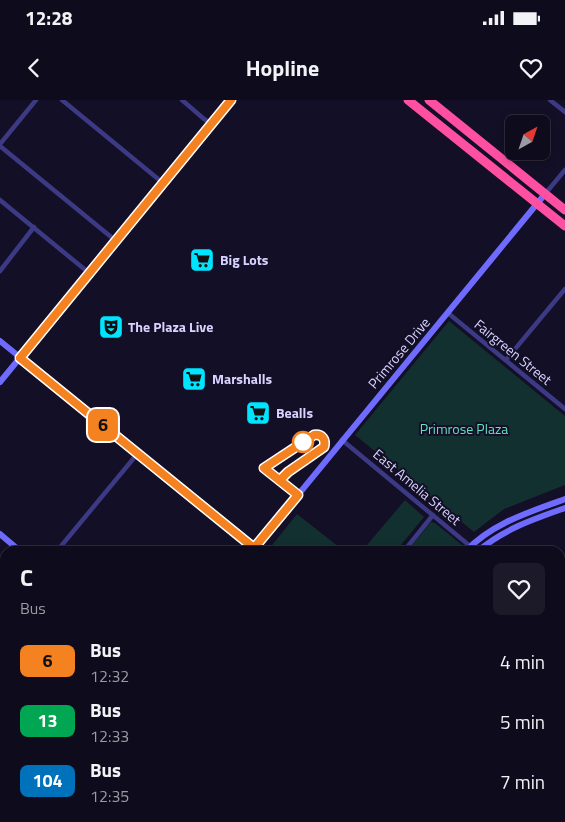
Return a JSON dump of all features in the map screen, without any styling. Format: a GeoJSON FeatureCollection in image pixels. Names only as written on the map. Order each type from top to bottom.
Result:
{"type":"FeatureCollection","features":[{"type":"Feature","properties":{"kind":"highway"},"geometry":{"type":"LineString","coordinates":[[408,100],[565,226]]}},
{"type":"Feature","properties":{"kind":"highway"},"geometry":{"type":"LineString","coordinates":[[427,100],[565,210]]}},
{"type":"Feature","properties":{"kind":"street"},"geometry":{"type":"LineString","coordinates":[[36,100],[0,145],[116,241]]}},
{"type":"Feature","properties":{"kind":"street"},"geometry":{"type":"LineString","coordinates":[[62,100],[163,183]]}},
{"type":"Feature","properties":{"kind":"street"},"geometry":{"type":"LineString","coordinates":[[182,100],[212,124]]}},
{"type":"Feature","properties":{"kind":"street"},"geometry":{"type":"LineString","coordinates":[[0,382],[231,100]]}},
{"type":"Feature","properties":{"kind":"street"},"geometry":{"type":"LineString","coordinates":[[419,109],[427,100]]}},
{"type":"Feature","properties":{"kind":"street"},"geometry":{"type":"LineString","coordinates":[[550,100],[565,112]]}},
{"type":"Feature","properties":{"kind":"street","name":"Primrose Drive"},"geometry":{"type":"LineString","coordinates":[[258,546],[342,440],[565,170]]}},
{"type":"Feature","properties":{"kind":"street"},"geometry":{"type":"LineString","coordinates":[[0,200],[89,273]]}},
{"type":"Feature","properties":{"kind":"street"},"geometry":{"type":"LineString","coordinates":[[0,271],[34,228]]}},
{"type":"Feature","properties":{"kind":"street"},"geometry":{"type":"LineString","coordinates":[[506,360],[565,289]]}},
{"type":"Feature","properties":{"kind":"street","name":"Fairgreen Street"},"geometry":{"type":"LineString","coordinates":[[448,313],[565,408]]}},
{"type":"Feature","properties":{"kind":"street"},"geometry":{"type":"LineString","coordinates":[[0,341],[250,546]]}},
{"type":"Feature","properties":{"kind":"street","name":"East Amelia Street"},"geometry":{"type":"LineString","coordinates":[[342,440],[434,515],[465,546]]}},
{"type":"Feature","properties":{"kind":"street"},"geometry":{"type":"LineString","coordinates":[[61,546],[138,453]]}},
{"type":"Feature","properties":{"kind":"street"},"geometry":{"type":"LineString","coordinates":[[471,546],[484,535],[513,518],[565,499]]}},
{"type":"Feature","properties":{"kind":"street"},"geometry":{"type":"LineString","coordinates":[[484,546],[522,523],[565,508]]}},
{"type":"Feature","properties":{"kind":"street"},"geometry":{"type":"LineString","coordinates":[[408,546],[434,515]]}},
{"type":"Feature","properties":{"kind":"street"},"geometry":{"type":"LineString","coordinates":[[0,534],[14,546]]}},
{"type":"Feature","properties":{"kind":"green space","name":"Primrose Plaza"},"geometry":{"type":"Polygon","coordinates":[[[449,321],[565,416],[565,485],[504,509],[474,532],[355,435],[449,321]]]}},
{"type":"Feature","properties":{"kind":"green space"},"geometry":{"type":"Polygon","coordinates":[[[405,500],[424,517],[400,546],[366,546],[405,500]]]}},
{"type":"Feature","properties":{"kind":"green space"},"geometry":{"type":"Polygon","coordinates":[[[297,514],[338,546],[271,546],[297,514]]]}},
{"type":"Feature","properties":{"kind":"green space"},"geometry":{"type":"Polygon","coordinates":[[[431,522],[435,523],[462,546],[411,546],[431,522]]]}},
{"type":"Feature","properties":{"kind":"bus line","name":"6"},"geometry":{"type":"LineString","coordinates":[[231,100],[20,358],[252,546]]}},
{"type":"Feature","properties":{"kind":"bus line","name":"6"},"geometry":{"type":"LineString","coordinates":[[256,546],[298,495],[264,468],[314,435],[322,436],[325,443],[324,447],[283,477]]}},
{"type":"Feature","properties":{"kind":"place","name":"Big Lots"},"geometry":{"type":"Point","coordinates":[202,260]}},
{"type":"Feature","properties":{"kind":"place","name":"The Plaza Live"},"geometry":{"type":"Point","coordinates":[111,327]}},
{"type":"Feature","properties":{"kind":"place","name":"Marshalls"},"geometry":{"type":"Point","coordinates":[194,379]}},
{"type":"Feature","properties":{"kind":"place","name":"Bealls"},"geometry":{"type":"Point","coordinates":[258,413]}}]}
